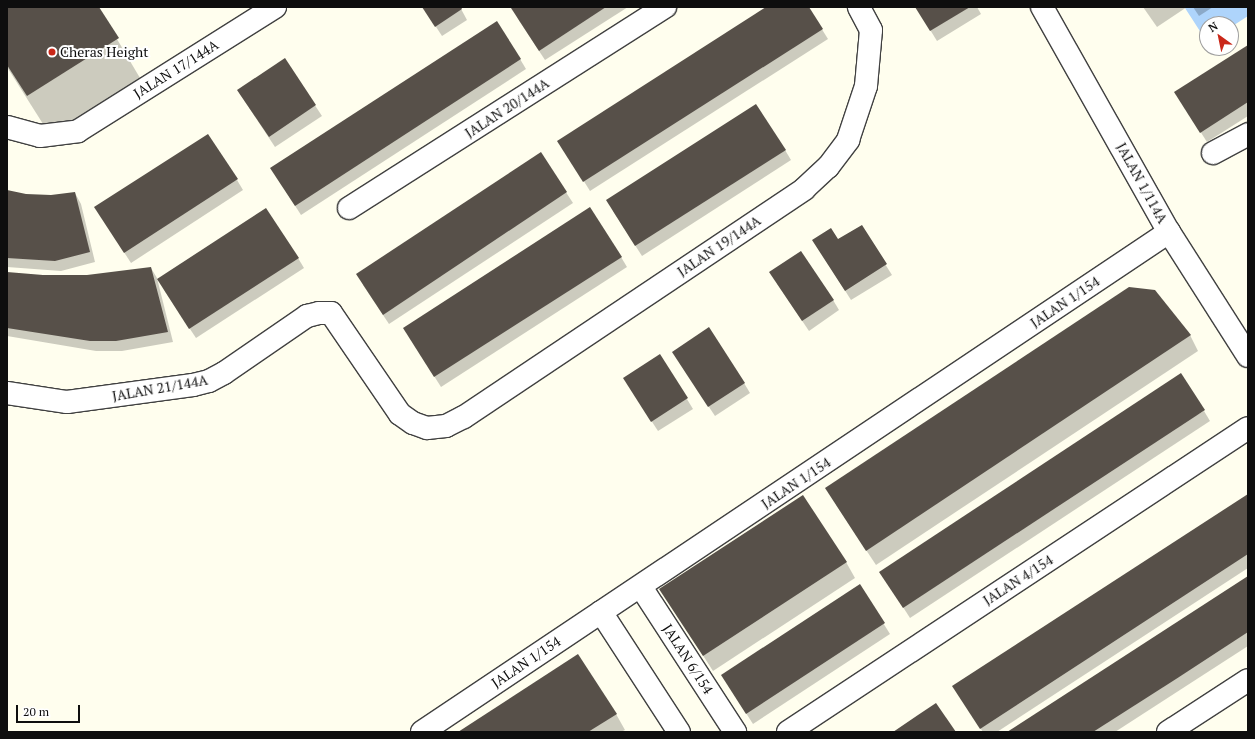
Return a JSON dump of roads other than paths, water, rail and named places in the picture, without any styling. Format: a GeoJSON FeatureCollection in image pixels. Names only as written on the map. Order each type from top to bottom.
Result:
{"type":"FeatureCollection","features":[{"type":"Feature","properties":{"kind":"street","name":"JALAN 17/144A"},"geometry":{"type":"LineString","coordinates":[[7,127],[40,136],[78,132],[275,7]]}},
{"type":"Feature","properties":{"kind":"street","name":"JALAN 20/144A"},"geometry":{"type":"LineString","coordinates":[[350,208],[665,7]]}},
{"type":"Feature","properties":{"kind":"street","name":"JALAN 19/144A"},"geometry":{"type":"LineString","coordinates":[[319,313],[330,313],[400,414],[413,423],[427,428],[446,426],[464,417],[804,189],[828,167],[848,140],[866,86],[871,30],[859,7]]}},
{"type":"Feature","properties":{"kind":"street","name":"JALAN 1/114A"},"geometry":{"type":"LineString","coordinates":[[1042,7],[1169,232],[1248,356]]}},
{"type":"Feature","properties":{"kind":"street"},"geometry":{"type":"LineString","coordinates":[[1213,153],[1248,134]]}},
{"type":"Feature","properties":{"kind":"street","name":"JALAN 1/154"},"geometry":{"type":"LineString","coordinates":[[422,732],[601,612],[641,587],[1169,232]]}},
{"type":"Feature","properties":{"kind":"street","name":"JALAN 21/144A"},"geometry":{"type":"LineString","coordinates":[[7,393],[68,402],[130,395],[198,383],[224,373],[306,316],[319,313]]}},
{"type":"Feature","properties":{"kind":"street","name":"JALAN 4/154"},"geometry":{"type":"LineString","coordinates":[[788,732],[1248,428]]}},
{"type":"Feature","properties":{"kind":"street","name":"JALAN 6/154"},"geometry":{"type":"LineString","coordinates":[[641,587],[735,732]]}},
{"type":"Feature","properties":{"kind":"street"},"geometry":{"type":"LineString","coordinates":[[601,612],[679,732]]}},
{"type":"Feature","properties":{"kind":"street"},"geometry":{"type":"LineString","coordinates":[[1168,732],[1248,680]]}},
{"type":"Feature","properties":{"kind":"water"},"geometry":{"type":"Polygon","coordinates":[[[1248,7],[1248,16],[1239,22],[1239,16],[1199,16],[1199,30],[1185,8],[1248,7]]]}},
{"type":"Feature","properties":{"kind":"place","name":"Cheras Height"},"geometry":{"type":"Point","coordinates":[52,52]}}]}
